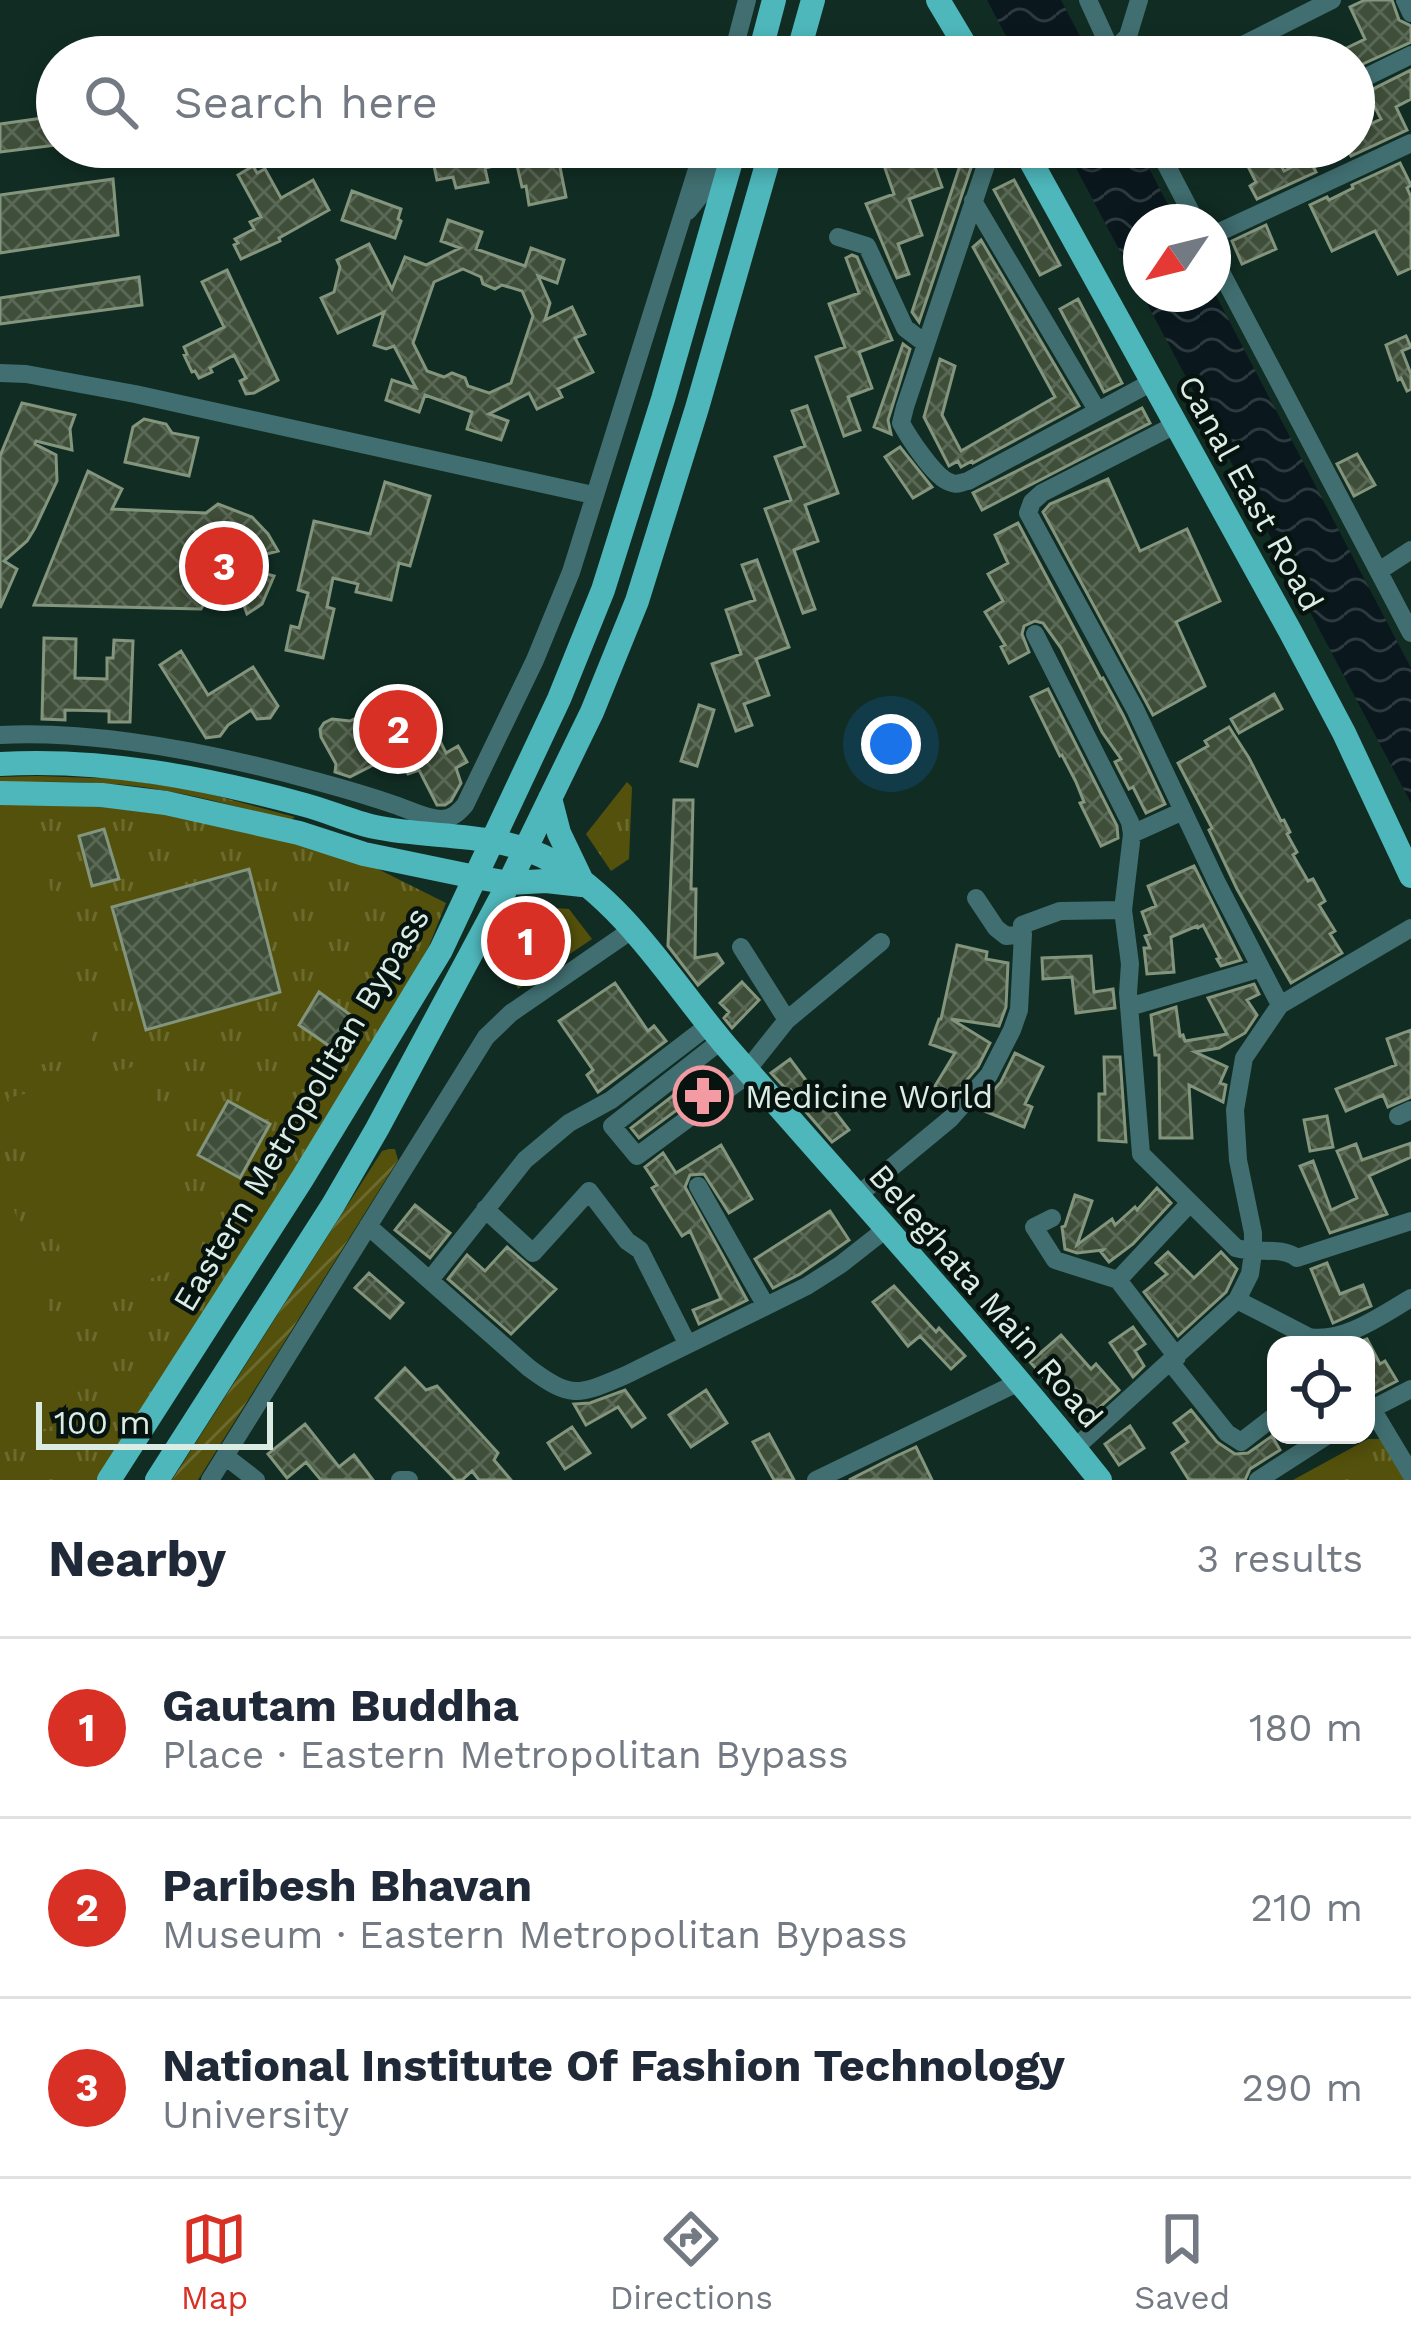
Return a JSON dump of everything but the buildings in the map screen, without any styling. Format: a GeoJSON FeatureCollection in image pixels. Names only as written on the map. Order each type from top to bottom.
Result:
{"type":"FeatureCollection","features":[{"type":"Feature","properties":{"kind":"main road"},"geometry":{"type":"LineString","coordinates":[[763,36],[774,0]]}},
{"type":"Feature","properties":{"kind":"main road"},"geometry":{"type":"LineString","coordinates":[[803,36],[813,0]]}},
{"type":"Feature","properties":{"kind":"main road"},"geometry":{"type":"LineString","coordinates":[[938,0],[959,36]]}},
{"type":"Feature","properties":{"kind":"main road","name":"Eastern Metropolitan Bypass"},"geometry":{"type":"LineString","coordinates":[[110,1480],[441,950],[492,842],[559,699],[602,590],[729,168]]}},
{"type":"Feature","properties":{"kind":"main road","name":"Eastern Metropolitan Bypass"},"geometry":{"type":"LineString","coordinates":[[157,1480],[377,1129],[509,883],[592,712],[637,601],[766,168]]}},
{"type":"Feature","properties":{"kind":"main road","name":"Canal East Road"},"geometry":{"type":"LineString","coordinates":[[1034,168],[1301,651],[1411,876]]}},
{"type":"Feature","properties":{"kind":"main road"},"geometry":{"type":"LineString","coordinates":[[0,764],[104,766],[171,774],[307,805],[374,826],[524,850],[551,861],[585,885]]}},
{"type":"Feature","properties":{"kind":"main road"},"geometry":{"type":"LineString","coordinates":[[0,794],[102,795],[166,803],[475,877],[585,885]]}},
{"type":"Feature","properties":{"kind":"main road"},"geometry":{"type":"LineString","coordinates":[[550,798],[559,833],[585,885]]}},
{"type":"Feature","properties":{"kind":"main road","name":"Beleghata Main Road"},"geometry":{"type":"LineString","coordinates":[[585,885],[633,929],[716,1033],[1100,1480]]}},
{"type":"Feature","properties":{"kind":"street"},"geometry":{"type":"LineString","coordinates":[[738,36],[747,0]]}},
{"type":"Feature","properties":{"kind":"street"},"geometry":{"type":"LineString","coordinates":[[1088,0],[1104,36]]}},
{"type":"Feature","properties":{"kind":"street"},"geometry":{"type":"LineString","coordinates":[[1128,36],[1139,0]]}},
{"type":"Feature","properties":{"kind":"street"},"geometry":{"type":"LineString","coordinates":[[1261,36],[1332,0]]}},
{"type":"Feature","properties":{"kind":"street"},"geometry":{"type":"LineString","coordinates":[[1405,0],[1411,13]]}},
{"type":"Feature","properties":{"kind":"street"},"geometry":{"type":"LineString","coordinates":[[1375,73],[1411,56]]}},
{"type":"Feature","properties":{"kind":"street"},"geometry":{"type":"LineString","coordinates":[[1375,159],[1406,145],[1411,169]]}},
{"type":"Feature","properties":{"kind":"street"},"geometry":{"type":"LineString","coordinates":[[0,735],[123,742],[262,766],[431,817],[446,819],[457,814],[536,660],[571,572],[698,168]]}},
{"type":"Feature","properties":{"kind":"street"},"geometry":{"type":"LineString","coordinates":[[682,220],[704,191],[712,168]]}},
{"type":"Feature","properties":{"kind":"street"},"geometry":{"type":"LineString","coordinates":[[985,168],[901,423],[907,435],[943,479],[955,484],[1152,382]]}},
{"type":"Feature","properties":{"kind":"street"},"geometry":{"type":"LineString","coordinates":[[1168,168],[1187,204]]}},
{"type":"Feature","properties":{"kind":"street"},"geometry":{"type":"LineString","coordinates":[[1231,227],[1357,168]]}},
{"type":"Feature","properties":{"kind":"street"},"geometry":{"type":"LineString","coordinates":[[973,201],[1097,410]]}},
{"type":"Feature","properties":{"kind":"street"},"geometry":{"type":"LineString","coordinates":[[838,237],[867,246],[905,328],[926,344]]}},
{"type":"Feature","properties":{"kind":"street"},"geometry":{"type":"LineString","coordinates":[[1231,292],[1411,633]]}},
{"type":"Feature","properties":{"kind":"street"},"geometry":{"type":"LineString","coordinates":[[0,373],[134,394],[593,495]]}},
{"type":"Feature","properties":{"kind":"street"},"geometry":{"type":"LineString","coordinates":[[1174,424],[1042,493],[1028,513],[1135,710],[1280,1005]]}},
{"type":"Feature","properties":{"kind":"street"},"geometry":{"type":"LineString","coordinates":[[1379,571],[1411,550]]}},
{"type":"Feature","properties":{"kind":"street"},"geometry":{"type":"LineString","coordinates":[[1035,634],[1130,822],[1123,910],[1141,1154],[1236,1248],[1252,1253],[1287,1251],[1298,1258],[1411,1222]]}},
{"type":"Feature","properties":{"kind":"street"},"geometry":{"type":"LineString","coordinates":[[341,816],[349,790]]}},
{"type":"Feature","properties":{"kind":"street"},"geometry":{"type":"LineString","coordinates":[[1132,834],[1183,811]]}},
{"type":"Feature","properties":{"kind":"street"},"geometry":{"type":"LineString","coordinates":[[857,1196],[970,1099],[1012,1030],[1019,1010],[1023,934],[1006,936],[976,898]]}},
{"type":"Feature","properties":{"kind":"street"},"geometry":{"type":"LineString","coordinates":[[1022,925],[1060,911],[1123,910]]}},
{"type":"Feature","properties":{"kind":"street"},"geometry":{"type":"LineString","coordinates":[[1075,1448],[1237,1300],[1250,1274],[1253,1233],[1238,1160],[1234,1110],[1244,1058],[1280,1005],[1411,928]]}},
{"type":"Feature","properties":{"kind":"street"},"geometry":{"type":"LineString","coordinates":[[210,1480],[496,1025],[633,929]]}},
{"type":"Feature","properties":{"kind":"street"},"geometry":{"type":"LineString","coordinates":[[716,1033],[612,1126],[637,1156],[749,1071],[787,1021],[881,942]]}},
{"type":"Feature","properties":{"kind":"street"},"geometry":{"type":"LineString","coordinates":[[741,947],[787,1021]]}},
{"type":"Feature","properties":{"kind":"street"},"geometry":{"type":"LineString","coordinates":[[1129,1007],[1261,968]]}},
{"type":"Feature","properties":{"kind":"street"},"geometry":{"type":"LineString","coordinates":[[430,1280],[526,1160],[568,1123],[716,1033]]}},
{"type":"Feature","properties":{"kind":"street"},"geometry":{"type":"LineString","coordinates":[[698,1186],[766,1306]]}},
{"type":"Feature","properties":{"kind":"street"},"geometry":{"type":"LineString","coordinates":[[485,1209],[533,1252],[589,1191],[627,1241],[640,1250],[687,1343]]}},
{"type":"Feature","properties":{"kind":"street"},"geometry":{"type":"LineString","coordinates":[[1118,1280],[1190,1204]]}},
{"type":"Feature","properties":{"kind":"street"},"geometry":{"type":"LineString","coordinates":[[1052,1218],[1034,1227],[1055,1260],[1118,1280],[1227,1432],[1241,1442],[1267,1422]]}},
{"type":"Feature","properties":{"kind":"street"},"geometry":{"type":"LineString","coordinates":[[368,1226],[529,1368],[554,1387],[573,1393],[626,1375],[766,1306],[840,1264],[886,1229]]}},
{"type":"Feature","properties":{"kind":"street"},"geometry":{"type":"LineString","coordinates":[[1237,1300],[1321,1339],[1358,1327],[1411,1298]]}},
{"type":"Feature","properties":{"kind":"street"},"geometry":{"type":"LineString","coordinates":[[816,1480],[1019,1382]]}},
{"type":"Feature","properties":{"kind":"street"},"geometry":{"type":"LineString","coordinates":[[1375,1407],[1411,1389]]}},
{"type":"Feature","properties":{"kind":"street"},"geometry":{"type":"LineString","coordinates":[[1375,1419],[1411,1474]]}},
{"type":"Feature","properties":{"kind":"street"},"geometry":{"type":"LineString","coordinates":[[1258,1480],[1314,1444]]}},
{"type":"Feature","properties":{"kind":"street"},"geometry":{"type":"LineString","coordinates":[[225,1456],[246,1477]]}},
{"type":"Feature","properties":{"kind":"green space"},"geometry":{"type":"Polygon","coordinates":[[[0,777],[120,779],[199,791],[295,817],[291,820],[143,787],[0,783],[0,777]]]}},
{"type":"Feature","properties":{"kind":"green space"},"geometry":{"type":"Polygon","coordinates":[[[627,782],[632,787],[629,859],[611,871],[586,834],[627,782]]]}},
{"type":"Feature","properties":{"kind":"green space"},"geometry":{"type":"Polygon","coordinates":[[[0,802],[153,809],[224,824],[364,862],[446,903],[429,946],[342,1101],[100,1480],[0,1480],[0,802]]]}},
{"type":"Feature","properties":{"kind":"green space"},"geometry":{"type":"Polygon","coordinates":[[[36,836],[95,1052],[9,1072],[0,1036],[0,847],[36,836]]]}},
{"type":"Feature","properties":{"kind":"green space"},"geometry":{"type":"Polygon","coordinates":[[[556,908],[569,909],[592,939],[518,989],[514,980],[543,916],[556,908]]]}},
{"type":"Feature","properties":{"kind":"green space"},"geometry":{"type":"Polygon","coordinates":[[[145,1064],[204,1260],[79,1303],[8,1098],[145,1064]]]}},
{"type":"Feature","properties":{"kind":"green space"},"geometry":{"type":"Polygon","coordinates":[[[395,1149],[398,1160],[198,1480],[172,1480],[382,1151],[395,1149]]]}},
{"type":"Feature","properties":{"kind":"green space"},"geometry":{"type":"Polygon","coordinates":[[[0,1169],[85,1415],[0,1444],[0,1169]]]}},
{"type":"Feature","properties":{"kind":"green space"},"geometry":{"type":"Polygon","coordinates":[[[1383,1439],[1411,1480],[1293,1480],[1359,1444],[1383,1439]]]}},
{"type":"Feature","properties":{"kind":"water"},"geometry":{"type":"Polygon","coordinates":[[[987,0],[1061,0],[1080,36],[1006,36],[987,0]]]}},
{"type":"Feature","properties":{"kind":"water"},"geometry":{"type":"Polygon","coordinates":[[[1076,168],[1149,168],[1168,204],[1123,204],[1123,257],[1076,168]]]}},
{"type":"Feature","properties":{"kind":"water"},"geometry":{"type":"Polygon","coordinates":[[[1152,312],[1225,312],[1411,668],[1411,803],[1152,312]]]}},
{"type":"Feature","properties":{"kind":"place","name":"National Institute Of Fashion Technology"},"geometry":{"type":"Point","coordinates":[224,566]}},
{"type":"Feature","properties":{"kind":"place","name":"Paribesh Bhavan"},"geometry":{"type":"Point","coordinates":[398,729]}},
{"type":"Feature","properties":{"kind":"place","name":"Gautam Buddha"},"geometry":{"type":"Point","coordinates":[526,941]}},
{"type":"Feature","properties":{"kind":"place","name":"Medicine World"},"geometry":{"type":"Point","coordinates":[703,1096]}}]}
